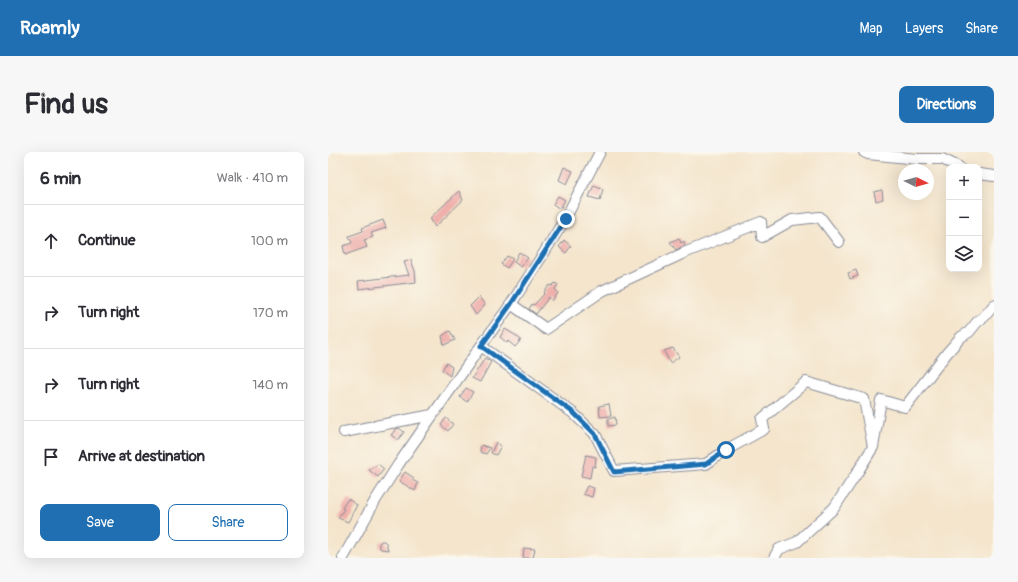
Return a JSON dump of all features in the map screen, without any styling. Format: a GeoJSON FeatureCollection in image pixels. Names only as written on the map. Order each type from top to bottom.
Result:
{"type":"FeatureCollection","features":[{"type":"Feature","properties":{"kind":"street"},"geometry":{"type":"LineString","coordinates":[[343,558],[375,501],[398,465],[511,304],[566,219],[600,152]]}},
{"type":"Feature","properties":{"kind":"street"},"geometry":{"type":"LineString","coordinates":[[864,152],[868,154],[917,159],[942,159],[953,164]]}},
{"type":"Feature","properties":{"kind":"street"},"geometry":{"type":"LineString","coordinates":[[982,174],[994,176]]}},
{"type":"Feature","properties":{"kind":"street"},"geometry":{"type":"LineString","coordinates":[[511,304],[546,329],[602,291],[684,253],[761,222],[762,237],[792,220],[820,217],[839,242]]}},
{"type":"Feature","properties":{"kind":"street"},"geometry":{"type":"LineString","coordinates":[[774,558],[779,549],[797,542],[834,508],[873,447],[881,400],[905,407],[947,353],[994,305]]}},
{"type":"Feature","properties":{"kind":"street"},"geometry":{"type":"LineString","coordinates":[[481,346],[574,413],[595,434],[614,472],[706,464],[726,450],[764,429],[762,419],[806,382],[864,399],[873,447]]}},
{"type":"Feature","properties":{"kind":"street"},"geometry":{"type":"LineString","coordinates":[[344,432],[432,415]]}},
{"type":"Feature","properties":{"kind":"building"},"geometry":{"type":"Polygon","coordinates":[[[564,167],[573,171],[567,184],[559,180],[564,167]]]}},
{"type":"Feature","properties":{"kind":"building"},"geometry":{"type":"Polygon","coordinates":[[[594,185],[603,189],[600,200],[589,197],[594,185]]]}},
{"type":"Feature","properties":{"kind":"building"},"geometry":{"type":"Polygon","coordinates":[[[882,190],[883,199],[876,201],[874,192],[882,190]]]}},
{"type":"Feature","properties":{"kind":"building"},"geometry":{"type":"Polygon","coordinates":[[[459,191],[463,200],[435,227],[430,218],[459,191]]]}},
{"type":"Feature","properties":{"kind":"building"},"geometry":{"type":"Polygon","coordinates":[[[558,196],[565,200],[560,209],[553,204],[558,196]]]}},
{"type":"Feature","properties":{"kind":"building"},"geometry":{"type":"Polygon","coordinates":[[[383,220],[386,228],[371,233],[373,237],[364,240],[367,247],[345,255],[343,246],[352,243],[349,236],[363,231],[362,228],[383,220]]]}},
{"type":"Feature","properties":{"kind":"building"},"geometry":{"type":"Polygon","coordinates":[[[679,238],[681,243],[684,241],[685,245],[676,250],[670,242],[679,238]]]}},
{"type":"Feature","properties":{"kind":"building"},"geometry":{"type":"Polygon","coordinates":[[[564,240],[571,246],[566,253],[559,247],[564,240]]]}},
{"type":"Feature","properties":{"kind":"building"},"geometry":{"type":"Polygon","coordinates":[[[519,252],[528,258],[521,267],[514,262],[519,252]]]}},
{"type":"Feature","properties":{"kind":"building"},"geometry":{"type":"Polygon","coordinates":[[[507,256],[513,259],[507,268],[501,264],[507,256]]]}},
{"type":"Feature","properties":{"kind":"building"},"geometry":{"type":"Polygon","coordinates":[[[411,260],[415,271],[416,282],[359,289],[358,281],[409,275],[404,262],[411,260]]]}},
{"type":"Feature","properties":{"kind":"building"},"geometry":{"type":"Polygon","coordinates":[[[856,270],[858,276],[850,279],[848,273],[856,270]]]}},
{"type":"Feature","properties":{"kind":"building"},"geometry":{"type":"Polygon","coordinates":[[[555,283],[558,285],[555,289],[558,293],[552,301],[549,297],[536,314],[529,309],[532,304],[534,305],[545,293],[544,292],[550,285],[552,286],[555,283]]]}},
{"type":"Feature","properties":{"kind":"building"},"geometry":{"type":"Polygon","coordinates":[[[479,297],[485,305],[476,315],[470,306],[479,297]]]}},
{"type":"Feature","properties":{"kind":"building"},"geometry":{"type":"Polygon","coordinates":[[[505,329],[521,340],[515,347],[500,337],[505,329]]]}},
{"type":"Feature","properties":{"kind":"building"},"geometry":{"type":"Polygon","coordinates":[[[450,331],[455,340],[444,345],[442,336],[450,331]]]}},
{"type":"Feature","properties":{"kind":"building"},"geometry":{"type":"Polygon","coordinates":[[[673,348],[679,357],[670,363],[664,351],[673,348]]]}},
{"type":"Feature","properties":{"kind":"building"},"geometry":{"type":"Polygon","coordinates":[[[485,358],[491,362],[480,382],[472,378],[485,358]]]}},
{"type":"Feature","properties":{"kind":"building"},"geometry":{"type":"Polygon","coordinates":[[[446,363],[452,367],[450,376],[442,370],[446,363]]]}},
{"type":"Feature","properties":{"kind":"building"},"geometry":{"type":"Polygon","coordinates":[[[466,388],[473,392],[467,402],[460,397],[466,388]]]}},
{"type":"Feature","properties":{"kind":"building"},"geometry":{"type":"Polygon","coordinates":[[[609,404],[611,416],[600,417],[599,406],[609,404]]]}},
{"type":"Feature","properties":{"kind":"building"},"geometry":{"type":"Polygon","coordinates":[[[615,417],[616,425],[608,426],[608,419],[615,417]]]}},
{"type":"Feature","properties":{"kind":"building"},"geometry":{"type":"Polygon","coordinates":[[[446,418],[453,424],[448,431],[441,425],[446,418]]]}},
{"type":"Feature","properties":{"kind":"building"},"geometry":{"type":"Polygon","coordinates":[[[399,428],[404,432],[398,440],[391,435],[396,429],[399,428]]]}},
{"type":"Feature","properties":{"kind":"building"},"geometry":{"type":"Polygon","coordinates":[[[496,442],[501,446],[496,455],[491,453],[496,442]]]}},
{"type":"Feature","properties":{"kind":"building"},"geometry":{"type":"Polygon","coordinates":[[[481,445],[490,448],[486,454],[480,452],[481,445]]]}},
{"type":"Feature","properties":{"kind":"building"},"geometry":{"type":"Polygon","coordinates":[[[586,455],[596,457],[595,467],[592,466],[590,478],[581,476],[586,455]]]}},
{"type":"Feature","properties":{"kind":"building"},"geometry":{"type":"Polygon","coordinates":[[[378,464],[384,469],[378,477],[369,470],[378,464]]]}},
{"type":"Feature","properties":{"kind":"building"},"geometry":{"type":"Polygon","coordinates":[[[405,472],[414,478],[412,480],[418,483],[415,491],[399,481],[405,472]]]}},
{"type":"Feature","properties":{"kind":"building"},"geometry":{"type":"Polygon","coordinates":[[[587,486],[594,488],[592,497],[583,494],[587,486]]]}},
{"type":"Feature","properties":{"kind":"building"},"geometry":{"type":"Polygon","coordinates":[[[348,499],[357,505],[348,522],[338,518],[348,499]]]}},
{"type":"Feature","properties":{"kind":"building"},"geometry":{"type":"Polygon","coordinates":[[[381,541],[386,543],[388,550],[381,549],[379,547],[381,541]]]}},
{"type":"Feature","properties":{"kind":"building"},"geometry":{"type":"Polygon","coordinates":[[[524,548],[535,549],[533,558],[523,558],[524,548]]]}},
{"type":"Feature","properties":{"kind":"route"},"geometry":{"type":"LineString","coordinates":[[566,219],[511,304],[481,346],[574,413],[595,434],[614,472],[706,464],[726,450]]}}]}
